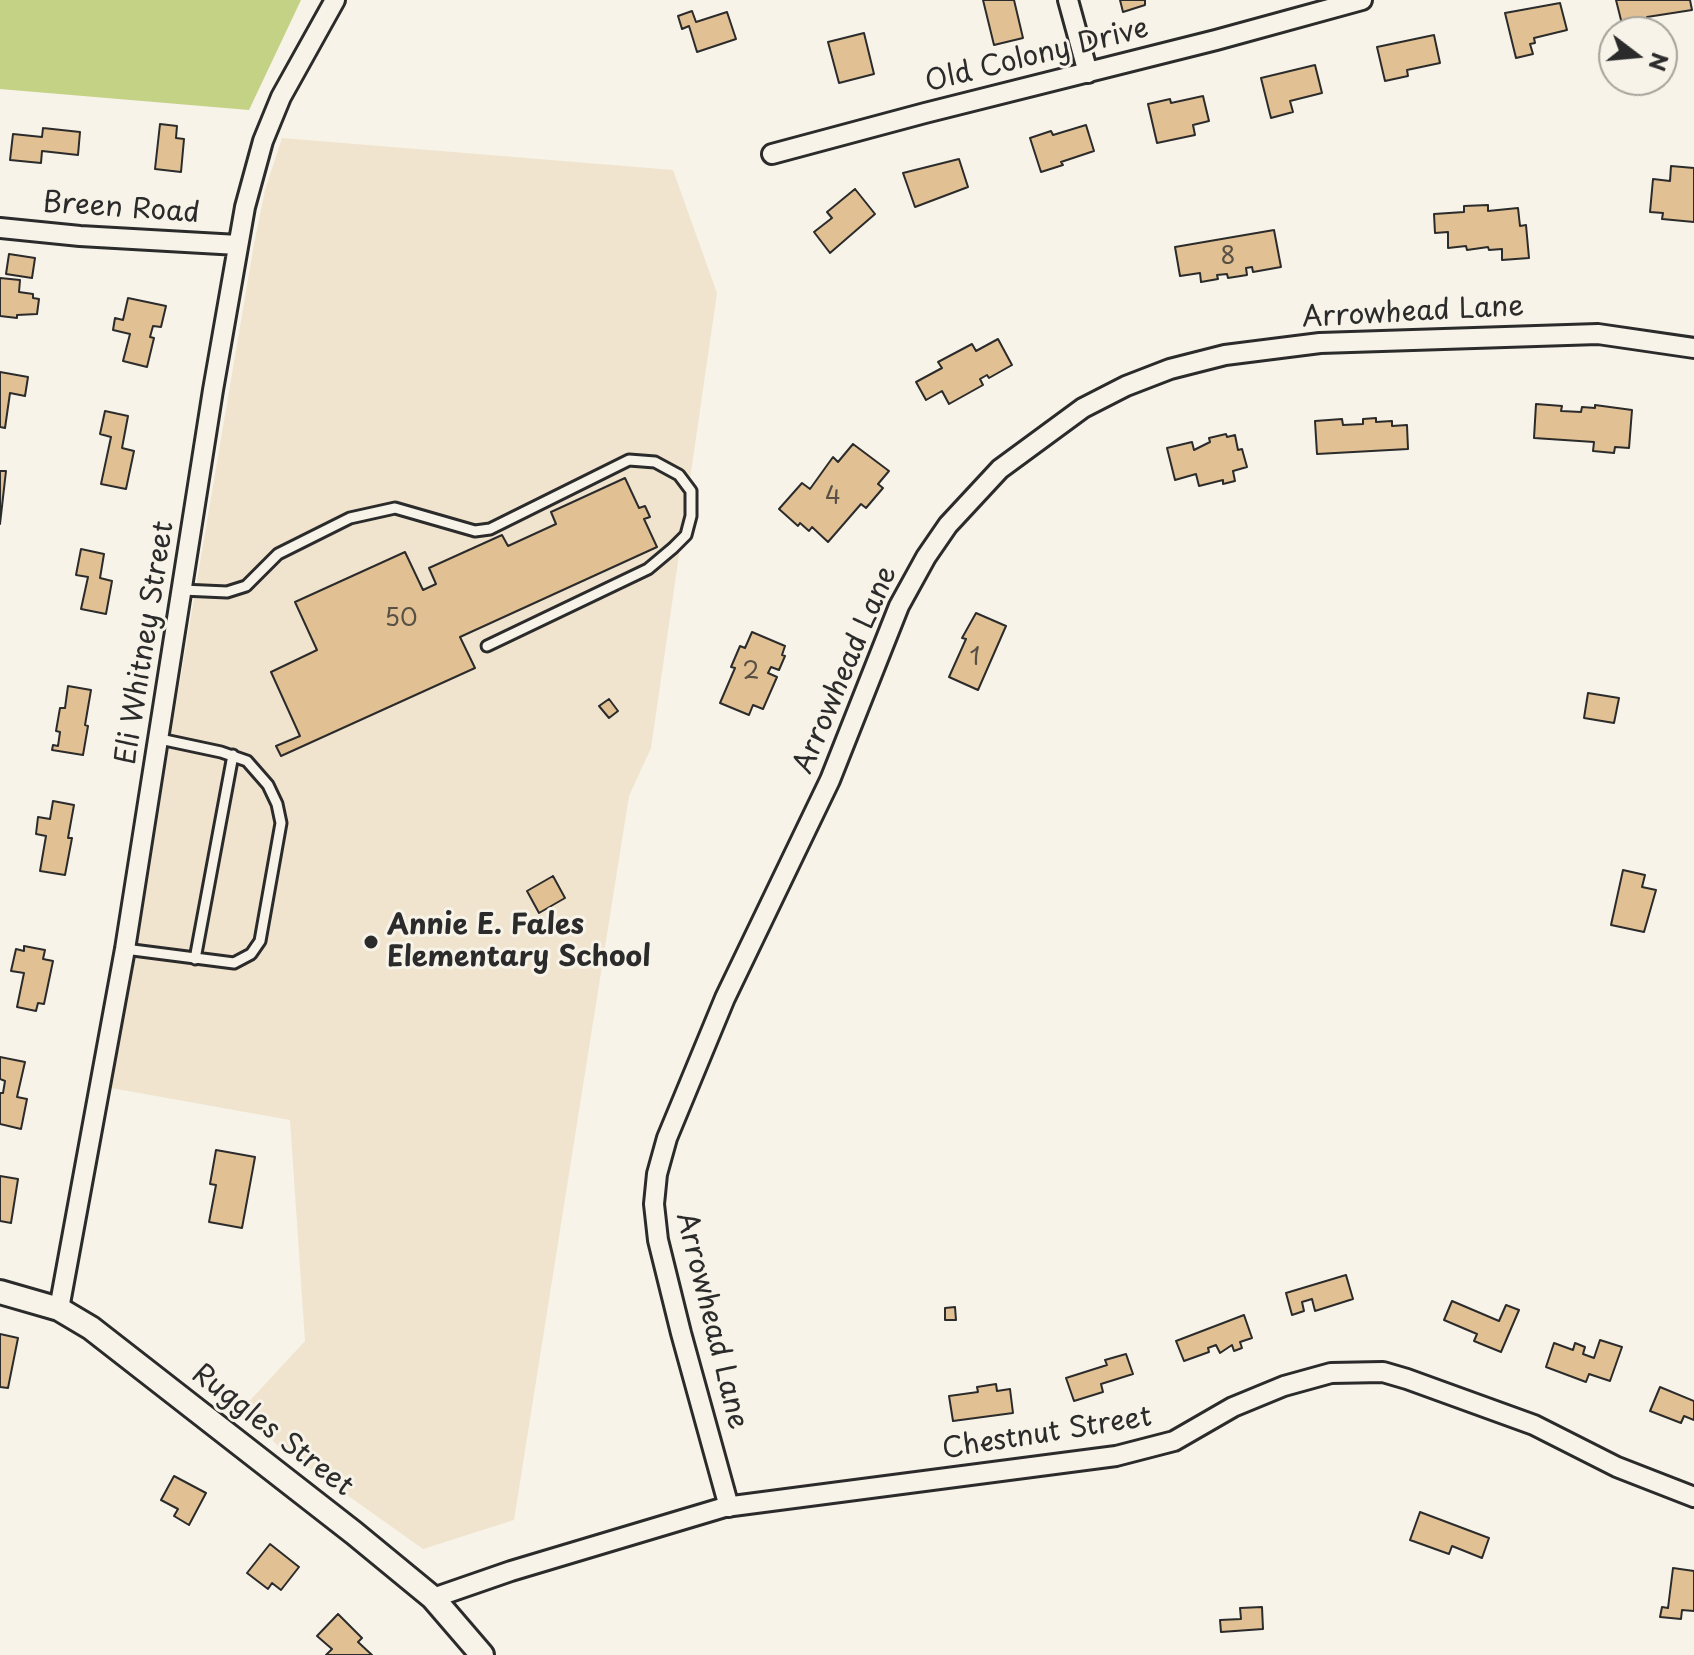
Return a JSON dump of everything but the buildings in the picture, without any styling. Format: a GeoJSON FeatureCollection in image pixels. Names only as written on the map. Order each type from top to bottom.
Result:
{"type":"FeatureCollection","features":[{"type":"Feature","properties":{"kind":"street","name":"Eli Whitney Street"},"geometry":{"type":"LineString","coordinates":[[59,1309],[125,949],[250,186],[281,97],[335,0]]}},
{"type":"Feature","properties":{"kind":"street"},"geometry":{"type":"LineString","coordinates":[[1068,0],[1088,73]]}},
{"type":"Feature","properties":{"kind":"street","name":"Old Colony Drive"},"geometry":{"type":"LineString","coordinates":[[772,154],[1362,0]]}},
{"type":"Feature","properties":{"kind":"street","name":"Breen Road"},"geometry":{"type":"LineString","coordinates":[[0,228],[238,245]]}},
{"type":"Feature","properties":{"kind":"street","name":"Arrowhead Lane"},"geometry":{"type":"LineString","coordinates":[[729,1507],[658,1240],[654,1204],[657,1174],[667,1138],[725,998],[830,780],[899,606],[948,525],[1000,469],[1083,408],[1126,386],[1170,369],[1225,355],[1320,343],[1598,334],[1694,348]]}},
{"type":"Feature","properties":{"kind":"street","name":"Ruggles Street"},"geometry":{"type":"LineString","coordinates":[[0,1292],[59,1309],[91,1328],[433,1598],[482,1655]]}},
{"type":"Feature","properties":{"kind":"street","name":"Chestnut Street"},"geometry":{"type":"LineString","coordinates":[[433,1598],[511,1571],[729,1507],[1116,1456],[1174,1441],[1233,1407],[1284,1386],[1331,1373],[1383,1372],[1534,1425],[1617,1467],[1694,1497]]}},
{"type":"Feature","properties":{"kind":"lane"},"geometry":{"type":"LineString","coordinates":[[182,590],[227,592],[246,586],[278,554],[350,518],[395,508],[475,531],[490,529],[629,460],[655,462],[679,475],[691,491],[691,516],[686,535],[673,548],[648,569],[487,646]]}},
{"type":"Feature","properties":{"kind":"lane"},"geometry":{"type":"LineString","coordinates":[[125,949],[234,963],[251,954],[260,941],[281,823],[268,785],[247,761],[160,739]]}},
{"type":"Feature","properties":{"kind":"lane"},"geometry":{"type":"LineString","coordinates":[[195,959],[233,755]]}},
{"type":"Feature","properties":{"kind":"shaded area","name":"Annie E. Fales Elementary School"},"geometry":{"type":"Polygon","coordinates":[[[282,138],[673,170],[717,293],[651,748],[629,796],[514,1520],[423,1549],[278,1446],[242,1409],[305,1341],[290,1120],[111,1088],[254,244],[265,190],[282,138]]]}},
{"type":"Feature","properties":{"kind":"green space"},"geometry":{"type":"Polygon","coordinates":[[[0,0],[301,0],[249,110],[0,89],[0,0]]]}},
{"type":"Feature","properties":{"kind":"place","name":"Annie E. Fales Elementary School"},"geometry":{"type":"Point","coordinates":[371,942]}}]}
